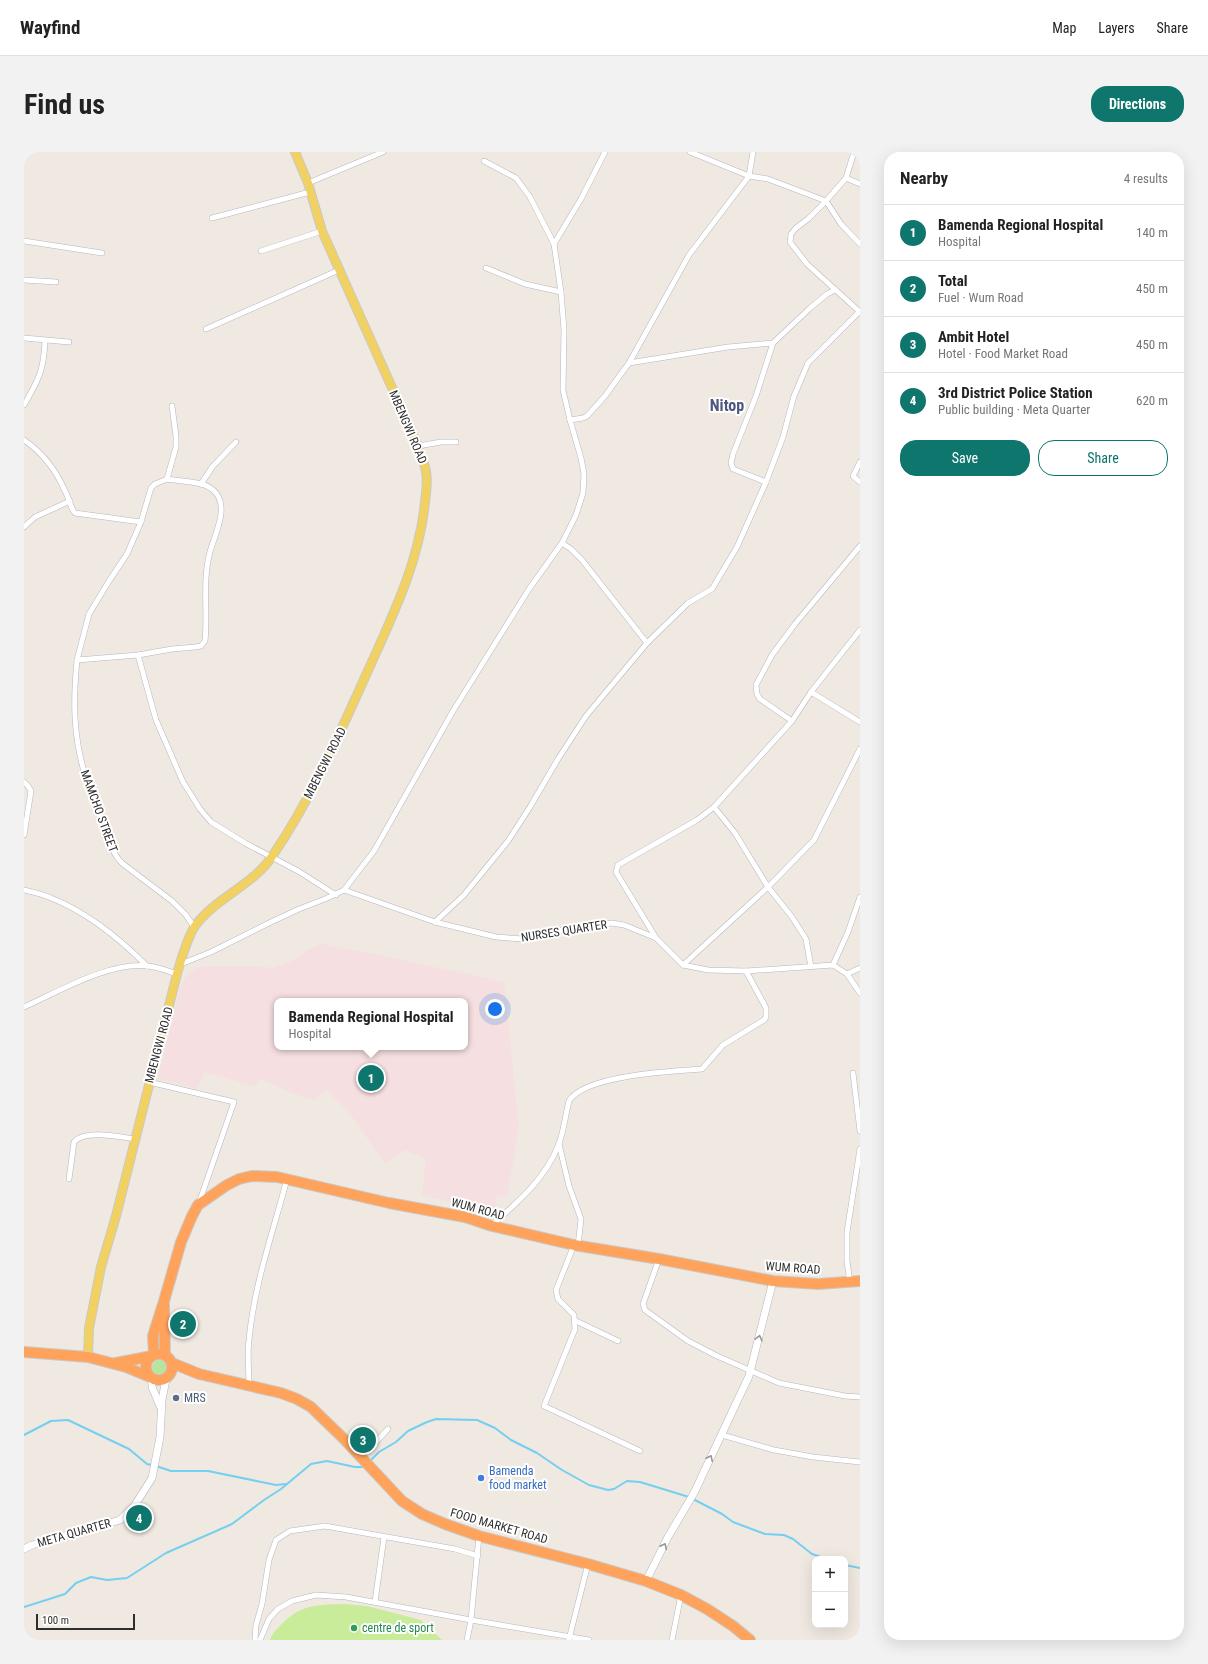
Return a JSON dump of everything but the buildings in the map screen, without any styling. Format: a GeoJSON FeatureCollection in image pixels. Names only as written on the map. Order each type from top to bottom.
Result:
{"type":"FeatureCollection","features":[{"type":"Feature","properties":{"kind":"highway","name":"WUM ROAD"},"geometry":{"type":"LineString","coordinates":[[153,1356],[153,1336],[180,1242],[198,1205],[227,1185],[239,1179],[252,1176],[288,1179],[389,1203],[465,1217],[492,1226],[576,1246],[659,1259],[773,1281],[818,1284],[855,1282]]}},
{"type":"Feature","properties":{"kind":"highway","name":"WUM ROAD"},"geometry":{"type":"LineString","coordinates":[[164,1301],[168,1359]]}},
{"type":"Feature","properties":{"kind":"highway"},"geometry":{"type":"LineString","coordinates":[[24,1352],[88,1357],[115,1363],[159,1381],[167,1378],[172,1371],[168,1359],[153,1356],[115,1363]]}},
{"type":"Feature","properties":{"kind":"highway"},"geometry":{"type":"LineString","coordinates":[[151,1378],[146,1368],[149,1360],[153,1356]]}},
{"type":"Feature","properties":{"kind":"highway","name":"FOOD MARKET ROAD"},"geometry":{"type":"LineString","coordinates":[[168,1359],[199,1374]]}},
{"type":"Feature","properties":{"kind":"highway","name":"FOOD MARKET ROAD"},"geometry":{"type":"LineString","coordinates":[[167,1378],[180,1374],[199,1374],[249,1385],[297,1399],[312,1407],[362,1457],[402,1501],[412,1508],[446,1524],[479,1536],[588,1564],[646,1581],[681,1595],[733,1626],[750,1640]]}},
{"type":"Feature","properties":{"kind":"main road","name":"MBENGWI ROAD"},"geometry":{"type":"LineString","coordinates":[[88,1357],[89,1328],[101,1267],[177,974],[194,927],[204,916],[258,872],[273,857],[328,761],[393,614],[412,566],[423,523],[426,472],[418,446],[322,231],[308,183],[295,152]]}},
{"type":"Feature","properties":{"kind":"main road"},"geometry":{"type":"LineString","coordinates":[[646,1581],[668,1537],[694,1493],[751,1371],[773,1281]]}},
{"type":"Feature","properties":{"kind":"main road"},"geometry":{"type":"LineString","coordinates":[[151,1378],[152,1388],[161,1408]]}},
{"type":"Feature","properties":{"kind":"main road"},"geometry":{"type":"LineString","coordinates":[[161,1408],[167,1378]]}},
{"type":"Feature","properties":{"kind":"main road","name":"META QUARTER"},"geometry":{"type":"LineString","coordinates":[[24,1549],[32,1545],[120,1520],[135,1505],[152,1478],[160,1437],[161,1408]]}},
{"type":"Feature","properties":{"kind":"street"},"geometry":{"type":"LineString","coordinates":[[308,183],[383,152]]}},
{"type":"Feature","properties":{"kind":"street"},"geometry":{"type":"LineString","coordinates":[[554,244],[581,199],[605,152]]}},
{"type":"Feature","properties":{"kind":"street"},"geometry":{"type":"LineString","coordinates":[[690,152],[749,176],[768,179],[826,201],[841,224],[860,244]]}},
{"type":"Feature","properties":{"kind":"street"},"geometry":{"type":"LineString","coordinates":[[570,420],[587,416],[605,396],[629,363],[689,255],[749,176],[753,152]]}},
{"type":"Feature","properties":{"kind":"street"},"geometry":{"type":"LineString","coordinates":[[435,922],[468,890],[508,841],[586,716],[647,643],[694,598],[707,593],[712,589],[737,547],[766,482],[783,437],[794,396],[808,363],[860,312],[807,264],[789,239],[796,228],[808,219],[826,201],[846,178],[854,152]]}},
{"type":"Feature","properties":{"kind":"street"},"geometry":{"type":"LineString","coordinates":[[180,964],[211,952],[299,909],[336,895],[344,890],[374,851],[404,801],[453,711],[529,589],[562,544],[576,515],[583,493],[584,474],[563,390],[564,330],[561,292],[554,244],[530,197],[516,178],[484,161]]}},
{"type":"Feature","properties":{"kind":"street"},"geometry":{"type":"LineString","coordinates":[[846,178],[860,184]]}},
{"type":"Feature","properties":{"kind":"street"},"geometry":{"type":"LineString","coordinates":[[212,218],[310,192]]}},
{"type":"Feature","properties":{"kind":"street"},"geometry":{"type":"LineString","coordinates":[[261,251],[322,231]]}},
{"type":"Feature","properties":{"kind":"street"},"geometry":{"type":"LineString","coordinates":[[24,241],[102,253]]}},
{"type":"Feature","properties":{"kind":"street"},"geometry":{"type":"LineString","coordinates":[[486,268],[525,284],[561,292]]}},
{"type":"Feature","properties":{"kind":"street"},"geometry":{"type":"LineString","coordinates":[[206,329],[339,270]]}},
{"type":"Feature","properties":{"kind":"street"},"geometry":{"type":"LineString","coordinates":[[24,280],[56,282]]}},
{"type":"Feature","properties":{"kind":"street"},"geometry":{"type":"LineString","coordinates":[[766,482],[733,469],[731,463],[733,454],[756,396],[774,343],[809,309],[827,294],[835,290]]}},
{"type":"Feature","properties":{"kind":"street"},"geometry":{"type":"LineString","coordinates":[[24,338],[69,342]]}},
{"type":"Feature","properties":{"kind":"street"},"geometry":{"type":"LineString","coordinates":[[24,405],[40,376],[45,357],[45,341]]}},
{"type":"Feature","properties":{"kind":"street"},"geometry":{"type":"LineString","coordinates":[[629,363],[728,347],[774,343]]}},
{"type":"Feature","properties":{"kind":"street"},"geometry":{"type":"LineString","coordinates":[[77,660],[138,655],[172,649],[195,647],[201,646],[205,641],[206,576],[210,553],[222,507],[217,494],[210,488],[201,484],[167,480],[176,447],[172,406]]}},
{"type":"Feature","properties":{"kind":"street"},"geometry":{"type":"LineString","coordinates":[[24,440],[37,450],[50,464],[58,476],[74,512],[78,514],[97,515],[141,522]]}},
{"type":"Feature","properties":{"kind":"street"},"geometry":{"type":"LineString","coordinates":[[201,484],[213,466],[236,442]]}},
{"type":"Feature","properties":{"kind":"street"},"geometry":{"type":"LineString","coordinates":[[418,446],[441,442],[456,442]]}},
{"type":"Feature","properties":{"kind":"street"},"geometry":{"type":"LineString","coordinates":[[860,462],[853,476],[860,482]]}},
{"type":"Feature","properties":{"kind":"street","name":"MAMCHO STREET"},"geometry":{"type":"LineString","coordinates":[[167,480],[155,484],[151,488],[141,522],[127,554],[89,614],[77,660],[74,703],[76,732],[82,764],[116,858],[182,910],[194,927]]}},
{"type":"Feature","properties":{"kind":"street"},"geometry":{"type":"LineString","coordinates":[[24,527],[35,517],[70,501]]}},
{"type":"Feature","properties":{"kind":"street"},"geometry":{"type":"LineString","coordinates":[[562,544],[571,549],[582,560],[647,643]]}},
{"type":"Feature","properties":{"kind":"street"},"geometry":{"type":"LineString","coordinates":[[792,721],[760,699],[757,694],[756,685],[772,656],[795,624],[860,546]]}},
{"type":"Feature","properties":{"kind":"street"},"geometry":{"type":"LineString","coordinates":[[656,938],[616,872],[618,865],[697,820],[714,807],[792,721],[811,692],[860,630]]}},
{"type":"Feature","properties":{"kind":"street"},"geometry":{"type":"LineString","coordinates":[[138,655],[159,726],[183,782],[200,809],[212,822],[245,843],[273,857],[336,895]]}},
{"type":"Feature","properties":{"kind":"street"},"geometry":{"type":"LineString","coordinates":[[811,692],[860,722]]}},
{"type":"Feature","properties":{"kind":"street"},"geometry":{"type":"LineString","coordinates":[[683,965],[768,887],[814,840],[860,749]]}},
{"type":"Feature","properties":{"kind":"street"},"geometry":{"type":"LineString","coordinates":[[24,782],[31,791],[24,836]]}},
{"type":"Feature","properties":{"kind":"street"},"geometry":{"type":"LineString","coordinates":[[714,807],[735,833],[768,887],[792,917],[806,939],[811,967]]}},
{"type":"Feature","properties":{"kind":"street"},"geometry":{"type":"LineString","coordinates":[[24,890],[50,898],[75,911],[106,931],[147,966]]}},
{"type":"Feature","properties":{"kind":"street","name":"NURSES QUARTER"},"geometry":{"type":"LineString","coordinates":[[344,890],[435,922],[496,937],[523,939],[579,927],[612,923],[624,924],[656,938],[683,965]]}},
{"type":"Feature","properties":{"kind":"street"},"geometry":{"type":"LineString","coordinates":[[833,965],[848,932],[860,897]]}},
{"type":"Feature","properties":{"kind":"street"},"geometry":{"type":"LineString","coordinates":[[683,965],[708,970],[746,971],[833,965],[847,974],[860,993]]}},
{"type":"Feature","properties":{"kind":"street"},"geometry":{"type":"LineString","coordinates":[[24,1007],[105,971],[120,967],[147,966],[177,974]]}},
{"type":"Feature","properties":{"kind":"street"},"geometry":{"type":"LineString","coordinates":[[847,974],[860,968]]}},
{"type":"Feature","properties":{"kind":"street"},"geometry":{"type":"LineString","coordinates":[[492,1226],[523,1198],[548,1168],[559,1144],[568,1101],[571,1097],[581,1090],[613,1079],[702,1069],[723,1045],[764,1020],[766,1017],[766,1008],[746,971]]}},
{"type":"Feature","properties":{"kind":"street"},"geometry":{"type":"LineString","coordinates":[[853,1073],[860,1131]]}},
{"type":"Feature","properties":{"kind":"street"},"geometry":{"type":"LineString","coordinates":[[149,1082],[234,1102],[198,1205]]}},
{"type":"Feature","properties":{"kind":"street"},"geometry":{"type":"LineString","coordinates":[[69,1179],[74,1142],[77,1138],[92,1135],[135,1139]]}},
{"type":"Feature","properties":{"kind":"street"},"geometry":{"type":"LineString","coordinates":[[559,1144],[569,1186],[581,1219],[576,1246],[556,1290],[558,1299],[572,1312],[576,1321],[575,1329],[544,1406],[640,1451]]}},
{"type":"Feature","properties":{"kind":"street"},"geometry":{"type":"LineString","coordinates":[[855,1282],[847,1261],[847,1232],[860,1149]]}},
{"type":"Feature","properties":{"kind":"street"},"geometry":{"type":"LineString","coordinates":[[249,1385],[248,1341],[252,1316],[258,1287],[288,1179]]}},
{"type":"Feature","properties":{"kind":"street"},"geometry":{"type":"LineString","coordinates":[[659,1259],[644,1304],[645,1310],[688,1341],[716,1356],[779,1383],[860,1398]]}},
{"type":"Feature","properties":{"kind":"street"},"geometry":{"type":"LineString","coordinates":[[576,1321],[618,1341]]}},
{"type":"Feature","properties":{"kind":"street"},"geometry":{"type":"LineString","coordinates":[[362,1457],[388,1429]]}},
{"type":"Feature","properties":{"kind":"street"},"geometry":{"type":"LineString","coordinates":[[722,1435],[774,1450],[814,1457],[860,1462]]}},
{"type":"Feature","properties":{"kind":"street"},"geometry":{"type":"LineString","coordinates":[[255,1640],[256,1625],[262,1604],[269,1560],[276,1540],[290,1531],[325,1526],[455,1549],[478,1556]]}},
{"type":"Feature","properties":{"kind":"street"},"geometry":{"type":"LineString","coordinates":[[467,1640],[471,1620],[479,1536]]}},
{"type":"Feature","properties":{"kind":"street"},"geometry":{"type":"LineString","coordinates":[[375,1602],[384,1537]]}},
{"type":"Feature","properties":{"kind":"street"},"geometry":{"type":"LineString","coordinates":[[569,1639],[588,1564]]}},
{"type":"Feature","properties":{"kind":"street"},"geometry":{"type":"LineString","coordinates":[[260,1640],[270,1619],[278,1609],[299,1599],[316,1595],[334,1595],[569,1639],[589,1640]]}},
{"type":"Feature","properties":{"kind":"street"},"geometry":{"type":"LineString","coordinates":[[672,1640],[681,1595]]}},
{"type":"Feature","properties":{"kind":"shaded area"},"geometry":{"type":"Polygon","coordinates":[[[321,944],[504,982],[519,1127],[507,1197],[497,1196],[494,1212],[422,1195],[426,1159],[405,1150],[385,1164],[351,1115],[326,1090],[315,1100],[292,1093],[260,1079],[254,1086],[205,1072],[197,1089],[158,1078],[180,988],[188,973],[198,967],[258,966],[272,968],[290,962],[309,949],[321,944]]]}},
{"type":"Feature","properties":{"kind":"green space"},"geometry":{"type":"Polygon","coordinates":[[[157,1360],[163,1360],[168,1365],[166,1374],[163,1376],[157,1376],[152,1371],[152,1365],[157,1360]]]}},
{"type":"Feature","properties":{"kind":"green space","name":"centre de sport"},"geometry":{"type":"Polygon","coordinates":[[[344,1604],[367,1606],[421,1620],[442,1640],[270,1640],[273,1633],[287,1619],[301,1610],[308,1607],[344,1604]]]}},
{"type":"Feature","properties":{"kind":"waterway"},"geometry":{"type":"LineString","coordinates":[[370,1461],[379,1452],[396,1442],[408,1431],[427,1422],[436,1419],[477,1420],[495,1428],[511,1440],[537,1453],[562,1470],[589,1485],[608,1490],[614,1489],[627,1481],[640,1482],[689,1497]]}},
{"type":"Feature","properties":{"kind":"waterway"},"geometry":{"type":"LineString","coordinates":[[24,1435],[51,1421],[68,1420],[129,1449],[147,1464],[152,1465]]}},
{"type":"Feature","properties":{"kind":"waterway"},"geometry":{"type":"LineString","coordinates":[[24,1607],[65,1594],[76,1583],[91,1577],[107,1580],[127,1578],[166,1553],[232,1524],[281,1489],[311,1464],[327,1461],[355,1467],[363,1467],[365,1465]]}},
{"type":"Feature","properties":{"kind":"waterway"},"geometry":{"type":"LineString","coordinates":[[156,1466],[171,1471],[208,1471],[276,1485],[286,1484]]}},
{"type":"Feature","properties":{"kind":"waterway"},"geometry":{"type":"LineString","coordinates":[[693,1499],[722,1514],[733,1522],[765,1534],[784,1535],[793,1539],[812,1554],[818,1556]]}},
{"type":"Feature","properties":{"kind":"waterway"},"geometry":{"type":"LineString","coordinates":[[848,1566],[860,1568]]}},
{"type":"Feature","properties":{"kind":"place","name":"Bamenda Regional Hospital"},"geometry":{"type":"Point","coordinates":[371,1078]}},
{"type":"Feature","properties":{"kind":"place","name":"Total"},"geometry":{"type":"Point","coordinates":[183,1324]}},
{"type":"Feature","properties":{"kind":"place","name":"MRS"},"geometry":{"type":"Point","coordinates":[176,1398]}},
{"type":"Feature","properties":{"kind":"place","name":"Ambit Hotel"},"geometry":{"type":"Point","coordinates":[363,1440]}},
{"type":"Feature","properties":{"kind":"place","name":"Bamenda food market"},"geometry":{"type":"Point","coordinates":[481,1478]}},
{"type":"Feature","properties":{"kind":"place","name":"3rd District Police Station"},"geometry":{"type":"Point","coordinates":[139,1518]}},
{"type":"Feature","properties":{"kind":"place","name":"centre de sport"},"geometry":{"type":"Point","coordinates":[354,1628]}},
{"type":"Feature","properties":{"kind":"district","name":"Nitop"},"geometry":{"type":"Point","coordinates":[727,405]}}]}
